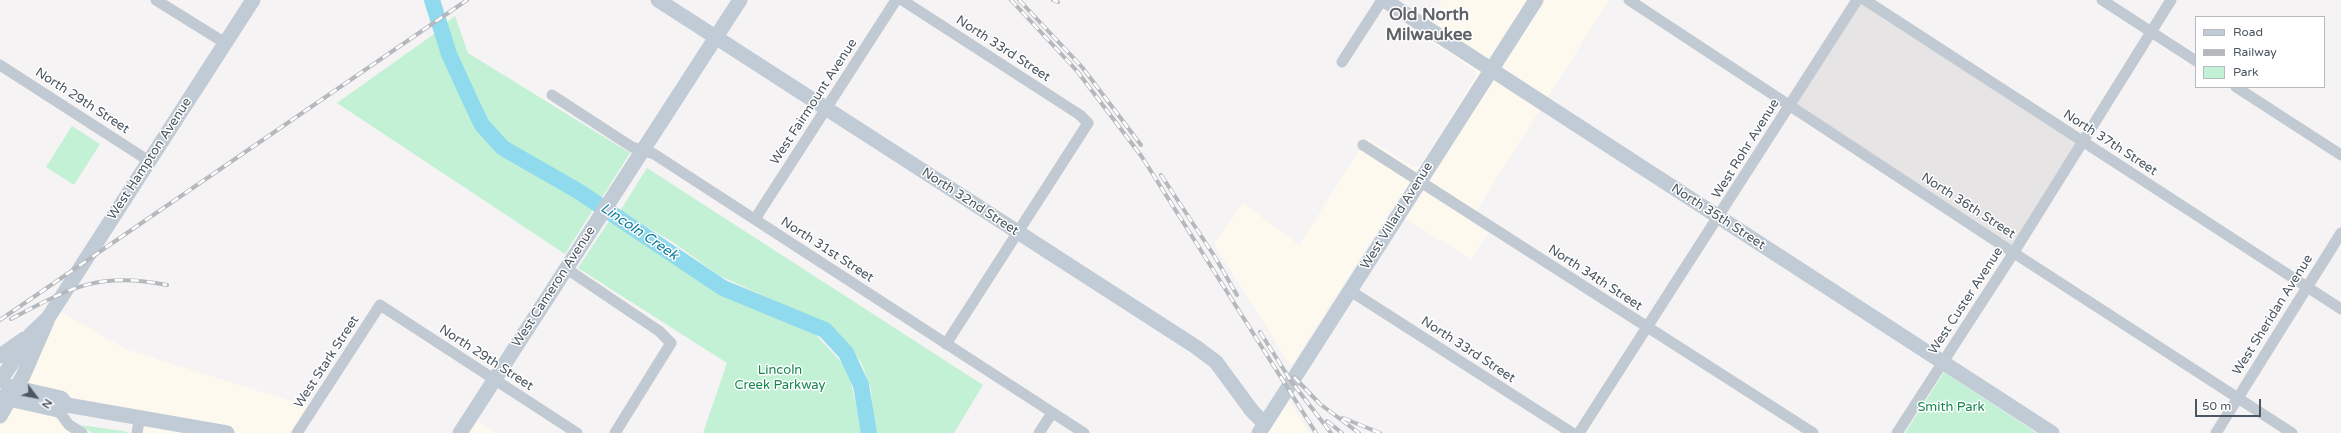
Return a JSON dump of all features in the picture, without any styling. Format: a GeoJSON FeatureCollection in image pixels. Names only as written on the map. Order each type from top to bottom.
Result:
{"type":"FeatureCollection","features":[{"type":"Feature","properties":{"kind":"street"},"geometry":{"type":"LineString","coordinates":[[156,0],[225,43]]}},
{"type":"Feature","properties":{"kind":"street","name":"West Hampton Avenue"},"geometry":{"type":"LineString","coordinates":[[0,383],[31,334],[48,318],[253,0]]}},
{"type":"Feature","properties":{"kind":"street","name":"North 32nd Street"},"geometry":{"type":"LineString","coordinates":[[658,0],[1201,351],[1216,362],[1252,411],[1262,428]]}},
{"type":"Feature","properties":{"kind":"street","name":"West Cameron Avenue"},"geometry":{"type":"LineString","coordinates":[[460,433],[740,0]]}},
{"type":"Feature","properties":{"kind":"street","name":"West Fairmount Avenue"},"geometry":{"type":"LineString","coordinates":[[755,219],[896,0]]}},
{"type":"Feature","properties":{"kind":"street","name":"North 33rd Street"},"geometry":{"type":"LineString","coordinates":[[902,0],[1080,115],[1088,123],[1019,233]]}},
{"type":"Feature","properties":{"kind":"street"},"geometry":{"type":"LineString","coordinates":[[1342,62],[1383,0]]}},
{"type":"Feature","properties":{"kind":"street","name":"North 35th Street"},"geometry":{"type":"LineString","coordinates":[[1383,0],[1492,69],[1718,218],[1944,362],[2052,433]]}},
{"type":"Feature","properties":{"kind":"street","name":"West Villard Avenue"},"geometry":{"type":"LineString","coordinates":[[1262,428],[1419,180],[1536,0]]}},
{"type":"Feature","properties":{"kind":"street","name":"North 36th Street"},"geometry":{"type":"LineString","coordinates":[[1629,0],[2014,253],[2292,433]]}},
{"type":"Feature","properties":{"kind":"street","name":"West Rohr Avenue"},"geometry":{"type":"LineString","coordinates":[[1579,433],[1648,328],[1857,0]]}},
{"type":"Feature","properties":{"kind":"street","name":"North 37th Street"},"geometry":{"type":"LineString","coordinates":[[1865,0],[2341,308]]}},
{"type":"Feature","properties":{"kind":"street"},"geometry":{"type":"LineString","coordinates":[[2102,0],[2195,60]]}},
{"type":"Feature","properties":{"kind":"street","name":"West Custer Avenue"},"geometry":{"type":"LineString","coordinates":[[1897,433],[2014,253],[2171,0]]}},
{"type":"Feature","properties":{"kind":"street","name":"North 29th Street"},"geometry":{"type":"LineString","coordinates":[[0,65],[149,161]]}},
{"type":"Feature","properties":{"kind":"street"},"geometry":{"type":"LineString","coordinates":[[2238,88],[2341,155]]}},
{"type":"Feature","properties":{"kind":"street","name":"North 31st Street"},"geometry":{"type":"LineString","coordinates":[[552,95],[632,147],[654,154],[1084,433]]}},
{"type":"Feature","properties":{"kind":"street","name":"North 34th Street"},"geometry":{"type":"LineString","coordinates":[[1363,145],[1813,433]]}},
{"type":"Feature","properties":{"kind":"street"},"geometry":{"type":"LineString","coordinates":[[946,344],[1019,233]]}},
{"type":"Feature","properties":{"kind":"street","name":"West Sheridan Avenue"},"geometry":{"type":"LineString","coordinates":[[2216,433],[2341,233]]}},
{"type":"Feature","properties":{"kind":"street"},"geometry":{"type":"LineString","coordinates":[[567,269],[659,331],[671,343],[668,351],[615,433]]}},
{"type":"Feature","properties":{"kind":"street","name":"North 33rd Street"},"geometry":{"type":"LineString","coordinates":[[1349,290],[1572,433]]}},
{"type":"Feature","properties":{"kind":"street","name":"North 29th Street"},"geometry":{"type":"LineString","coordinates":[[380,305],[494,381],[577,433]]}},
{"type":"Feature","properties":{"kind":"street","name":"West Stark Street"},"geometry":{"type":"LineString","coordinates":[[298,433],[380,305]]}},
{"type":"Feature","properties":{"kind":"street","name":"West Hampton Avenue"},"geometry":{"type":"LineString","coordinates":[[0,416],[8,394],[42,337],[48,318]]}},
{"type":"Feature","properties":{"kind":"street"},"geometry":{"type":"LineString","coordinates":[[0,356],[31,334]]}},
{"type":"Feature","properties":{"kind":"street"},"geometry":{"type":"LineString","coordinates":[[0,383],[8,394],[61,398],[69,425],[82,433]]}},
{"type":"Feature","properties":{"kind":"street"},"geometry":{"type":"LineString","coordinates":[[63,407],[140,416],[227,433]]}},
{"type":"Feature","properties":{"kind":"street"},"geometry":{"type":"LineString","coordinates":[[1039,433],[1052,412]]}},
{"type":"Feature","properties":{"kind":"street"},"geometry":{"type":"LineString","coordinates":[[137,433],[140,416]]}},
{"type":"Feature","properties":{"kind":"shaded area"},"geometry":{"type":"Polygon","coordinates":[[[1442,0],[1609,0],[1470,221],[1488,233],[1471,259],[1391,210],[1291,366],[1214,244],[1243,203],[1299,245],[1367,138],[1413,167],[1420,166],[1476,76],[1474,70],[1420,34],[1442,0]]]}},
{"type":"Feature","properties":{"kind":"shaded area"},"geometry":{"type":"Polygon","coordinates":[[[1857,0],[2083,142],[2014,253],[1789,106],[1857,0]]]}},
{"type":"Feature","properties":{"kind":"shaded area"},"geometry":{"type":"Polygon","coordinates":[[[54,308],[128,350],[313,408],[297,433],[137,433],[140,417],[62,405],[66,421],[82,433],[0,433],[0,416],[54,308]]]}},
{"type":"Feature","properties":{"kind":"shaded area"},"geometry":{"type":"Polygon","coordinates":[[[1284,393],[1310,433],[1259,433],[1284,393]]]}},
{"type":"Feature","properties":{"kind":"shaded area"},"geometry":{"type":"Polygon","coordinates":[[[471,416],[497,433],[460,433],[471,416]]]}},
{"type":"Feature","properties":{"kind":"green space"},"geometry":{"type":"Polygon","coordinates":[[[455,16],[468,53],[630,153],[601,199],[521,153],[493,129],[482,116],[467,84],[457,57],[447,22],[455,16]]]}},
{"type":"Feature","properties":{"kind":"green space"},"geometry":{"type":"Polygon","coordinates":[[[434,34],[473,122],[488,143],[551,185],[594,208],[565,254],[337,103],[434,34]]]}},
{"type":"Feature","properties":{"kind":"green space"},"geometry":{"type":"Polygon","coordinates":[[[72,126],[100,144],[74,185],[46,167],[72,126]]]}},
{"type":"Feature","properties":{"kind":"green space","name":"Lincoln Creek Parkway"},"geometry":{"type":"Polygon","coordinates":[[[647,168],[983,385],[954,433],[874,433],[871,389],[861,362],[828,325],[718,275],[673,242],[620,211],[647,168]]]}},
{"type":"Feature","properties":{"kind":"green space","name":"Lincoln Creek Parkway"},"geometry":{"type":"Polygon","coordinates":[[[609,221],[725,295],[816,335],[848,369],[862,433],[703,433],[727,363],[578,268],[609,221]]]}},
{"type":"Feature","properties":{"kind":"green space","name":"Smith Park"},"geometry":{"type":"Polygon","coordinates":[[[1944,372],[2037,433],[1905,433],[1944,372]]]}},
{"type":"Feature","properties":{"kind":"green space"},"geometry":{"type":"Polygon","coordinates":[[[80,425],[123,431],[129,433],[92,433],[80,425]]]}},
{"type":"Feature","properties":{"kind":"waterway","name":"Lincoln Creek"},"geometry":{"type":"LineString","coordinates":[[432,0],[449,54],[470,100],[482,125],[503,148],[578,191],[723,288],[825,330],[846,353],[861,385],[869,433]]}},
{"type":"Feature","properties":{"kind":"railway"},"geometry":{"type":"LineString","coordinates":[[0,320],[467,0]]}},
{"type":"Feature","properties":{"kind":"railway"},"geometry":{"type":"LineString","coordinates":[[1011,0],[1077,71],[1142,157],[1316,433]]}},
{"type":"Feature","properties":{"kind":"railway"},"geometry":{"type":"LineString","coordinates":[[1019,0],[1082,67],[1141,145]]}},
{"type":"Feature","properties":{"kind":"railway"},"geometry":{"type":"LineString","coordinates":[[1053,0],[1058,2]]}},
{"type":"Feature","properties":{"kind":"railway"},"geometry":{"type":"LineString","coordinates":[[1161,175],[1215,257],[1237,295]]}},
{"type":"Feature","properties":{"kind":"railway"},"geometry":{"type":"LineString","coordinates":[[11,319],[68,291],[103,281],[143,281],[167,285]]}},
{"type":"Feature","properties":{"kind":"railway"},"geometry":{"type":"LineString","coordinates":[[1260,332],[1291,381],[1331,433]]}},
{"type":"Feature","properties":{"kind":"railway"},"geometry":{"type":"LineString","coordinates":[[1294,377],[1320,404],[1359,433]]}},
{"type":"Feature","properties":{"kind":"railway"},"geometry":{"type":"LineString","coordinates":[[1343,418],[1380,433]]}},
{"type":"Feature","properties":{"kind":"railway"},"geometry":{"type":"LineString","coordinates":[[1327,421],[1342,433]]}},
{"type":"Feature","properties":{"kind":"district","name":"Old North Milwaukee"},"geometry":{"type":"Point","coordinates":[1429,26]}}]}
